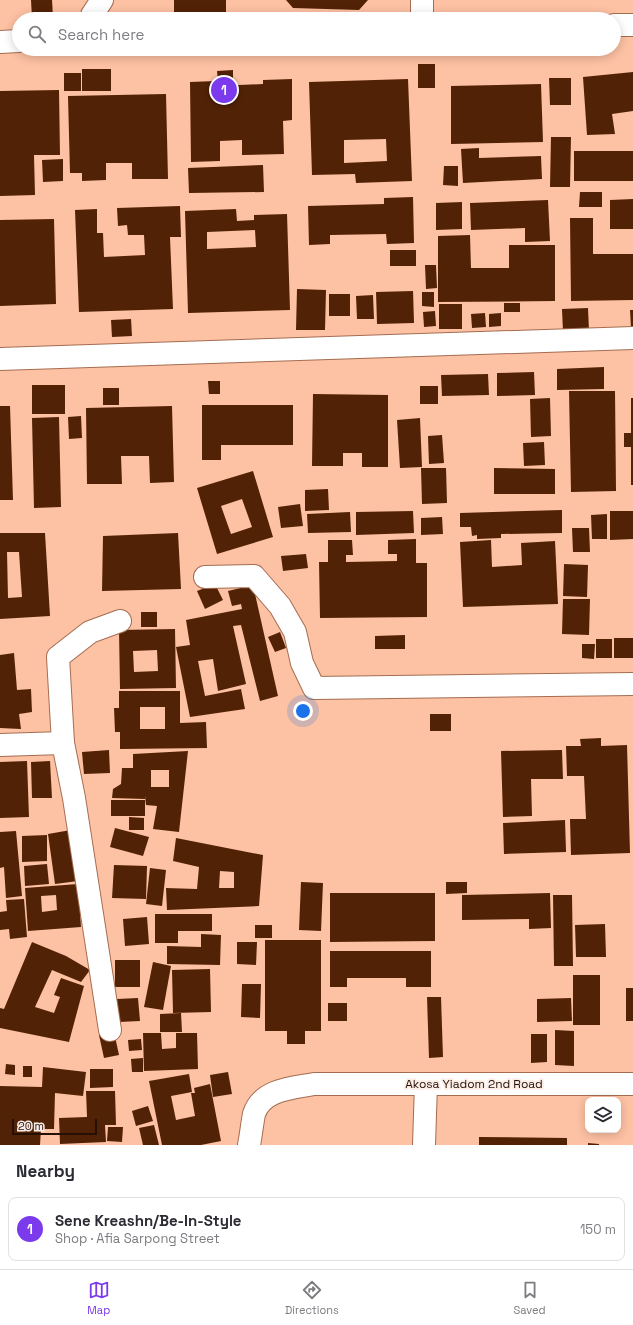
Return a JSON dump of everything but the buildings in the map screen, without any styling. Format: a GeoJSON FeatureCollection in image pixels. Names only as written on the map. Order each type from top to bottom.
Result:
{"type":"FeatureCollection","features":[{"type":"Feature","properties":{"kind":"street"},"geometry":{"type":"LineString","coordinates":[[94,12],[102,0]]}},
{"type":"Feature","properties":{"kind":"street"},"geometry":{"type":"LineString","coordinates":[[422,0],[422,12]]}},
{"type":"Feature","properties":{"kind":"street"},"geometry":{"type":"LineString","coordinates":[[621,25],[633,25]]}},
{"type":"Feature","properties":{"kind":"street"},"geometry":{"type":"LineString","coordinates":[[0,42],[12,41]]}},
{"type":"Feature","properties":{"kind":"street"},"geometry":{"type":"LineString","coordinates":[[0,358],[633,338]]}},
{"type":"Feature","properties":{"kind":"street"},"geometry":{"type":"LineString","coordinates":[[205,577],[254,576],[280,606],[295,632],[302,663],[314,688],[633,684]]}},
{"type":"Feature","properties":{"kind":"street"},"geometry":{"type":"LineString","coordinates":[[110,1030],[74,798],[63,743],[58,657],[90,632],[120,621]]}},
{"type":"Feature","properties":{"kind":"street"},"geometry":{"type":"LineString","coordinates":[[0,745],[63,743]]}},
{"type":"Feature","properties":{"kind":"street","name":"Akosa Yiadom 2nd Road"},"geometry":{"type":"LineString","coordinates":[[249,1145],[255,1113],[265,1097],[283,1090],[314,1084],[633,1084]]}},
{"type":"Feature","properties":{"kind":"street"},"geometry":{"type":"LineString","coordinates":[[424,1145],[426,1084]]}},
{"type":"Feature","properties":{"kind":"place","name":"Sene Kreashn/Be-In-Style"},"geometry":{"type":"Point","coordinates":[224,90]}}]}
